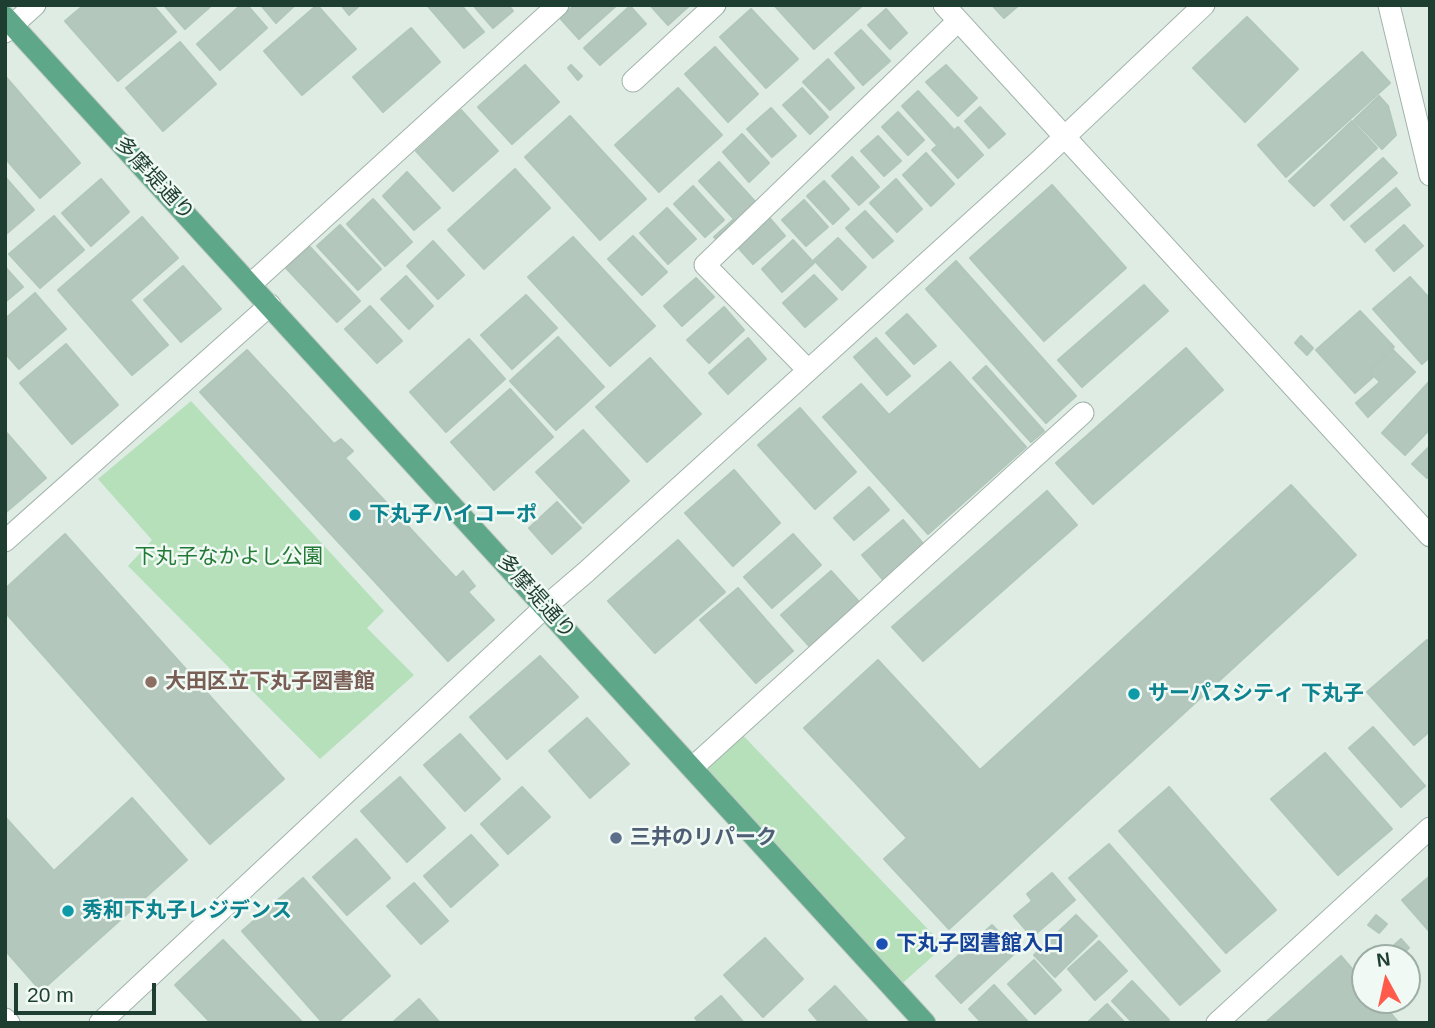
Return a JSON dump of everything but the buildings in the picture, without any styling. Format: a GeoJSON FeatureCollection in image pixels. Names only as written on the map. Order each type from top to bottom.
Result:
{"type":"FeatureCollection","features":[{"type":"Feature","properties":{"kind":"main road","name":"多摩堤通り"},"geometry":{"type":"LineString","coordinates":[[8,25],[270,305],[925,1023]]}},
{"type":"Feature","properties":{"kind":"street"},"geometry":{"type":"LineString","coordinates":[[8,25],[35,5]]}},
{"type":"Feature","properties":{"kind":"street"},"geometry":{"type":"LineString","coordinates":[[251,285],[558,5]]}},
{"type":"Feature","properties":{"kind":"street"},"geometry":{"type":"LineString","coordinates":[[633,81],[715,5]]}},
{"type":"Feature","properties":{"kind":"street"},"geometry":{"type":"LineString","coordinates":[[100,1023],[545,607],[1065,137],[1204,5]]}},
{"type":"Feature","properties":{"kind":"street"},"geometry":{"type":"LineString","coordinates":[[1389,5],[1430,175]]}},
{"type":"Feature","properties":{"kind":"street"},"geometry":{"type":"LineString","coordinates":[[808,370],[705,265],[951,13],[1430,536]]}},
{"type":"Feature","properties":{"kind":"street"},"geometry":{"type":"LineString","coordinates":[[5,541],[270,305]]}},
{"type":"Feature","properties":{"kind":"street"},"geometry":{"type":"LineString","coordinates":[[692,768],[1083,413]]}},
{"type":"Feature","properties":{"kind":"street"},"geometry":{"type":"LineString","coordinates":[[1217,1023],[1430,828]]}},
{"type":"Feature","properties":{"kind":"street"},"geometry":{"type":"LineString","coordinates":[[5,1018],[9,1023]]}},
{"type":"Feature","properties":{"kind":"green space","name":"下丸子なかよし公園"},"geometry":{"type":"Polygon","coordinates":[[[191,401],[384,611],[367,628],[414,675],[320,759],[128,566],[152,540],[98,479],[191,401]]]}},
{"type":"Feature","properties":{"kind":"green space"},"geometry":{"type":"Polygon","coordinates":[[[736,728],[944,946],[895,990],[692,768],[736,728]]]}},
{"type":"Feature","properties":{"kind":"place","name":"下丸子ハイコーポ"},"geometry":{"type":"Point","coordinates":[355,515]}},
{"type":"Feature","properties":{"kind":"place","name":"大田区立下丸子図書館"},"geometry":{"type":"Point","coordinates":[151,682]}},
{"type":"Feature","properties":{"kind":"place","name":"サーパスシティ 下丸子"},"geometry":{"type":"Point","coordinates":[1134,694]}},
{"type":"Feature","properties":{"kind":"place","name":"三井のリパーク"},"geometry":{"type":"Point","coordinates":[616,838]}},
{"type":"Feature","properties":{"kind":"place","name":"秀和下丸子レジデンス"},"geometry":{"type":"Point","coordinates":[68,911]}},
{"type":"Feature","properties":{"kind":"place","name":"下丸子図書館入口"},"geometry":{"type":"Point","coordinates":[882,944]}}]}
